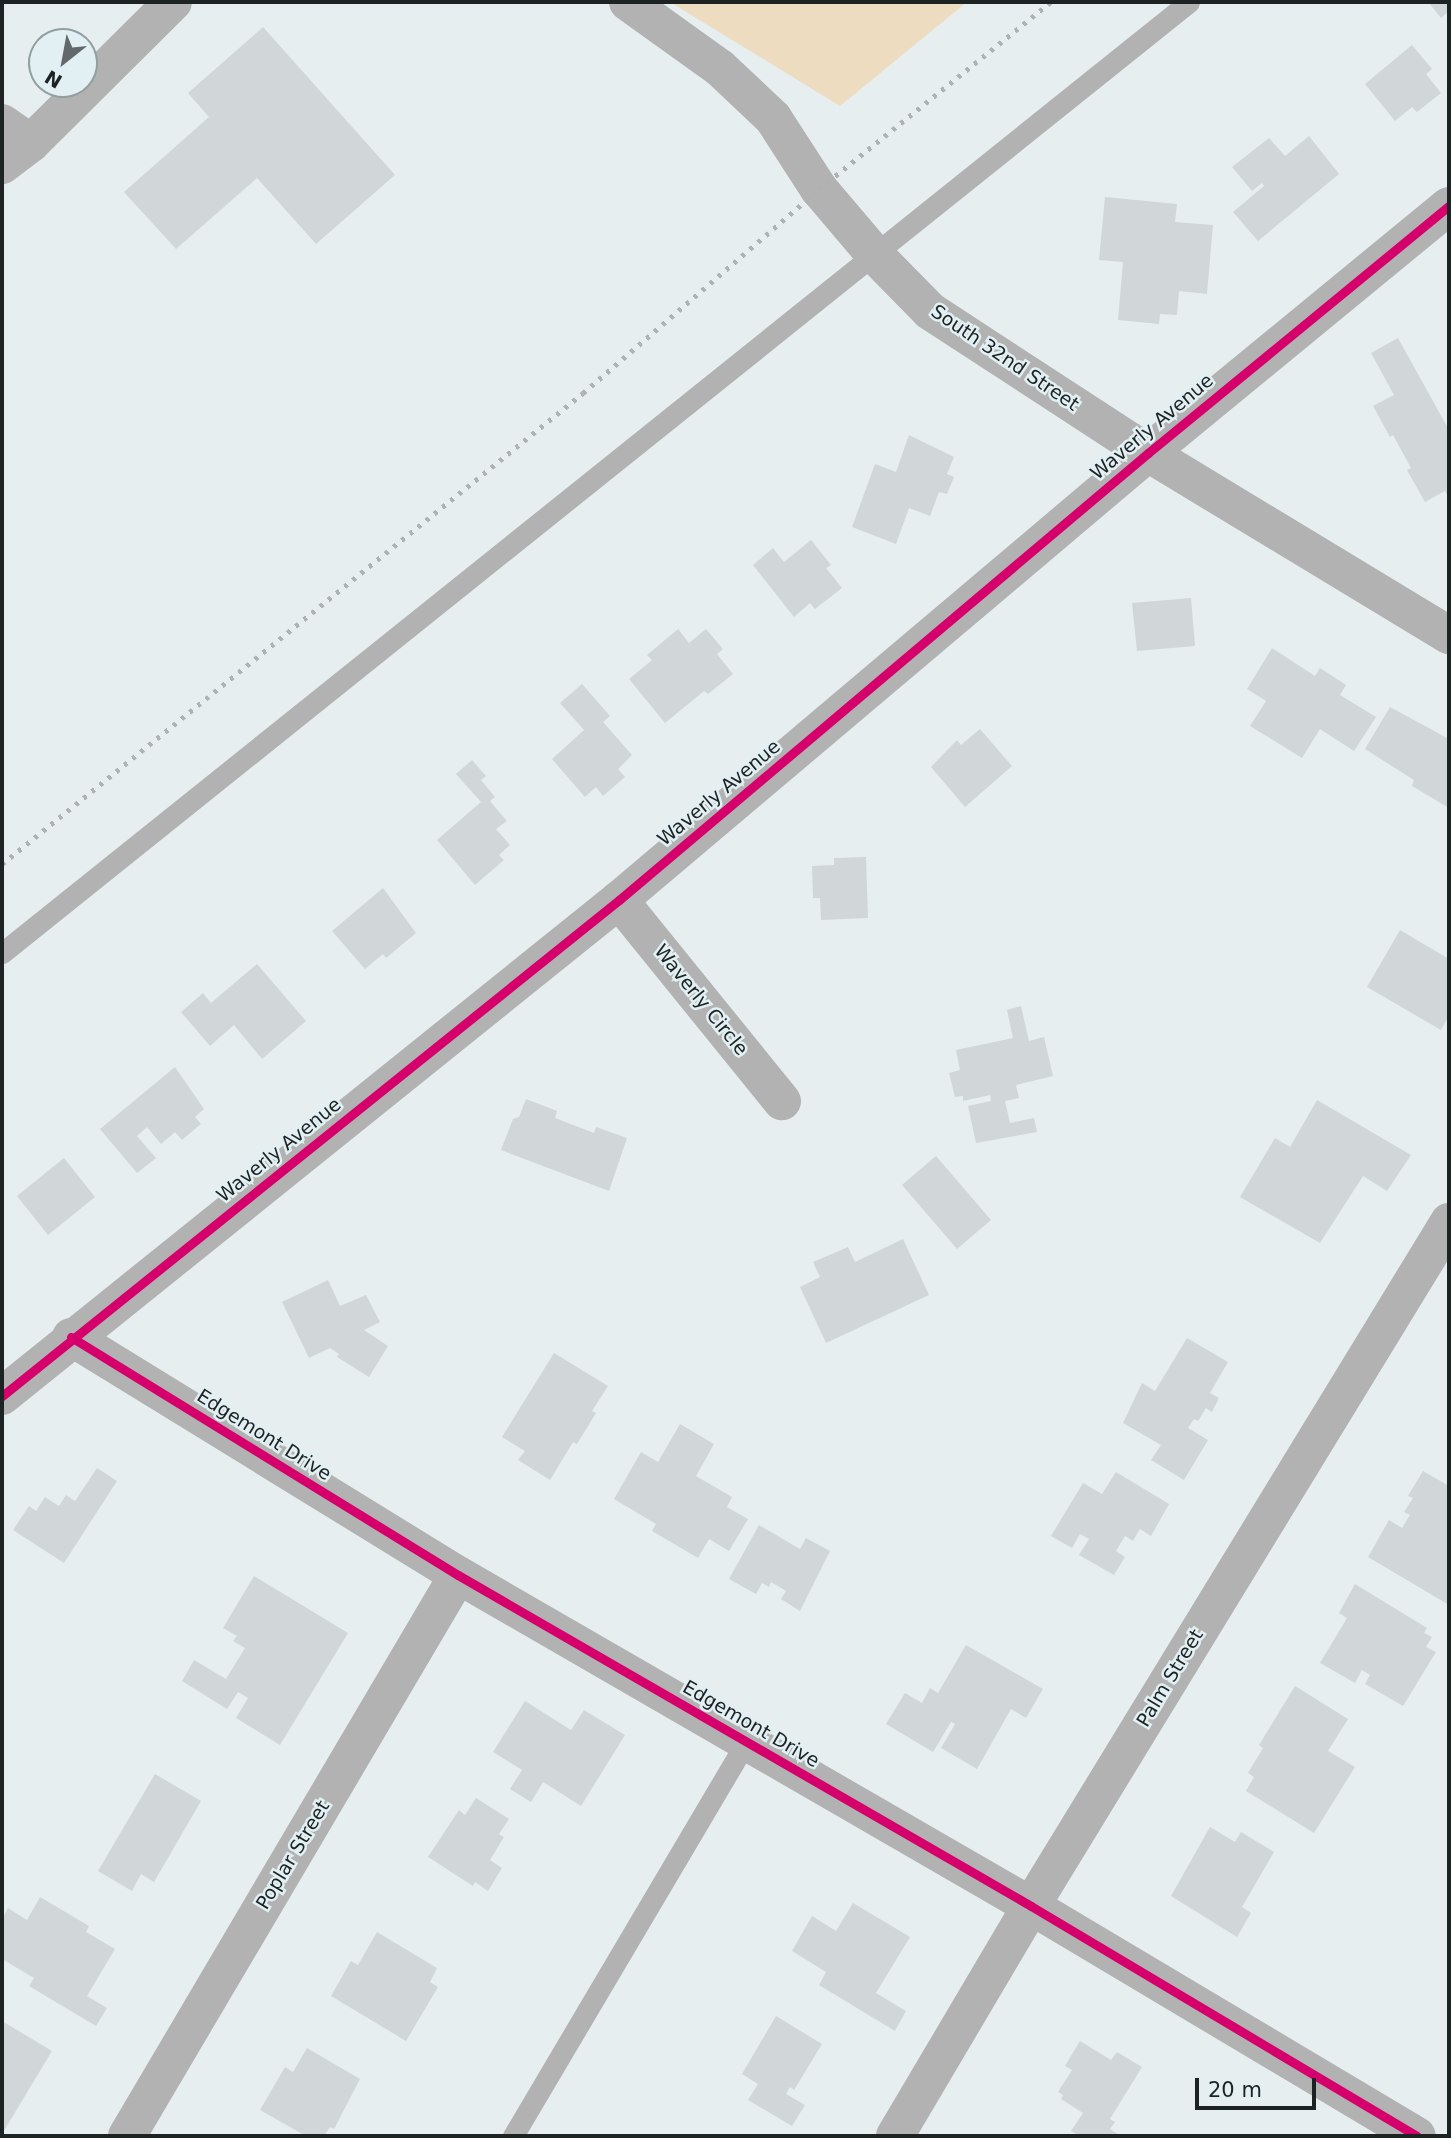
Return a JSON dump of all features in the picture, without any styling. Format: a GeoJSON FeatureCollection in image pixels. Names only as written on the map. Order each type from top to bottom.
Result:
{"type":"FeatureCollection","features":[{"type":"Feature","properties":{"kind":"street"},"geometry":{"type":"LineString","coordinates":[[12,144],[173,2]]}},
{"type":"Feature","properties":{"kind":"street","name":"South 32nd Street"},"geometry":{"type":"LineString","coordinates":[[628,2],[720,68],[774,118],[819,189],[875,255],[930,311],[1148,453],[1449,635]]}},
{"type":"Feature","properties":{"kind":"street","name":"Waverly Avenue"},"geometry":{"type":"LineString","coordinates":[[2,1396],[619,900],[1148,453],[1449,206]]}},
{"type":"Feature","properties":{"kind":"street","name":"Waverly Circle"},"geometry":{"type":"LineString","coordinates":[[619,900],[782,1101]]}},
{"type":"Feature","properties":{"kind":"street","name":"Palm Street"},"geometry":{"type":"LineString","coordinates":[[895,2136],[1031,1906],[1449,1223]]}},
{"type":"Feature","properties":{"kind":"street","name":"Edgemont Drive"},"geometry":{"type":"LineString","coordinates":[[71,1338],[458,1575],[1031,1906],[1416,2136]]}},
{"type":"Feature","properties":{"kind":"street","name":"Poplar Street"},"geometry":{"type":"LineString","coordinates":[[127,2136],[458,1575]]}},
{"type":"Feature","properties":{"kind":"lane"},"geometry":{"type":"LineString","coordinates":[[2,953],[1189,2]]}},
{"type":"Feature","properties":{"kind":"lane"},"geometry":{"type":"LineString","coordinates":[[513,2136],[746,1742]]}},
{"type":"Feature","properties":{"kind":"shaded area"},"geometry":{"type":"Polygon","coordinates":[[[670,2],[967,2],[840,106],[670,2]]]}},
{"type":"Feature","properties":{"kind":"building"},"geometry":{"type":"Polygon","coordinates":[[[1428,2],[1449,2],[1449,11],[1441,18],[1428,2]]]}},
{"type":"Feature","properties":{"kind":"building"},"geometry":{"type":"Polygon","coordinates":[[[263,27],[395,175],[316,244],[257,178],[176,249],[124,192],[209,117],[188,93],[263,27]]]}},
{"type":"Feature","properties":{"kind":"building"},"geometry":{"type":"Polygon","coordinates":[[[1412,45],[1432,69],[1426,74],[1441,93],[1417,112],[1412,107],[1395,121],[1365,84],[1412,45]]]}},
{"type":"Feature","properties":{"kind":"building"},"geometry":{"type":"Polygon","coordinates":[[[1309,136],[1339,174],[1258,241],[1233,212],[1264,186],[1262,183],[1252,191],[1232,167],[1269,138],[1285,156],[1309,136]]]}},
{"type":"Feature","properties":{"kind":"building"},"geometry":{"type":"Polygon","coordinates":[[[1105,197],[1177,204],[1175,222],[1213,225],[1207,294],[1179,291],[1177,315],[1160,314],[1159,324],[1118,320],[1123,262],[1099,260],[1105,197]]]}},
{"type":"Feature","properties":{"kind":"building"},"geometry":{"type":"Polygon","coordinates":[[[1398,338],[1449,430],[1449,498],[1445,491],[1425,502],[1407,470],[1411,468],[1373,406],[1394,395],[1371,353],[1398,338]]]}},
{"type":"Feature","properties":{"kind":"building"},"geometry":{"type":"Polygon","coordinates":[[[909,435],[954,457],[947,474],[954,477],[947,494],[939,492],[930,516],[909,508],[896,544],[852,527],[875,464],[896,472],[909,435]]]}},
{"type":"Feature","properties":{"kind":"building"},"geometry":{"type":"Polygon","coordinates":[[[811,540],[831,565],[826,568],[842,588],[815,609],[810,603],[794,617],[753,565],[773,548],[784,562],[811,540]]]}},
{"type":"Feature","properties":{"kind":"building"},"geometry":{"type":"Polygon","coordinates":[[[1191,598],[1195,646],[1137,651],[1132,603],[1191,598]]]}},
{"type":"Feature","properties":{"kind":"building"},"geometry":{"type":"Polygon","coordinates":[[[678,629],[689,643],[706,629],[723,649],[717,654],[733,674],[708,694],[704,691],[665,723],[629,679],[652,660],[647,655],[678,629]]]}},
{"type":"Feature","properties":{"kind":"building"},"geometry":{"type":"Polygon","coordinates":[[[1272,648],[1315,676],[1320,668],[1346,685],[1340,695],[1376,717],[1354,751],[1320,729],[1302,758],[1250,726],[1266,701],[1247,689],[1272,648]]]}},
{"type":"Feature","properties":{"kind":"building"},"geometry":{"type":"Polygon","coordinates":[[[582,684],[610,716],[603,722],[632,755],[618,769],[625,777],[603,796],[596,787],[585,797],[552,759],[584,730],[560,703],[582,684]]]}},
{"type":"Feature","properties":{"kind":"building"},"geometry":{"type":"Polygon","coordinates":[[[1390,707],[1449,739],[1449,808],[1412,786],[1414,780],[1365,749],[1390,707]]]}},
{"type":"Feature","properties":{"kind":"building"},"geometry":{"type":"Polygon","coordinates":[[[980,729],[1012,766],[965,807],[931,767],[957,740],[961,745],[980,729]]]}},
{"type":"Feature","properties":{"kind":"building"},"geometry":{"type":"Polygon","coordinates":[[[472,760],[486,776],[481,780],[495,797],[490,801],[507,821],[496,829],[510,845],[499,855],[504,860],[475,885],[437,840],[481,802],[456,774],[472,760]]]}},
{"type":"Feature","properties":{"kind":"building"},"geometry":{"type":"Polygon","coordinates":[[[866,857],[868,918],[821,920],[820,898],[813,898],[812,866],[834,865],[834,858],[866,857]]]}},
{"type":"Feature","properties":{"kind":"building"},"geometry":{"type":"Polygon","coordinates":[[[383,888],[416,933],[386,958],[383,954],[365,969],[332,931],[383,888]]]}},
{"type":"Feature","properties":{"kind":"building"},"geometry":{"type":"Polygon","coordinates":[[[1400,930],[1449,959],[1449,1016],[1441,1030],[1367,987],[1400,930]]]}},
{"type":"Feature","properties":{"kind":"building"},"geometry":{"type":"Polygon","coordinates":[[[257,964],[306,1021],[262,1059],[234,1025],[210,1046],[181,1012],[203,993],[211,1003],[257,964]]]}},
{"type":"Feature","properties":{"kind":"building"},"geometry":{"type":"Polygon","coordinates":[[[1021,1006],[1029,1041],[1044,1037],[1053,1076],[1016,1085],[1019,1098],[1005,1101],[1010,1123],[1034,1118],[1037,1132],[976,1143],[968,1106],[991,1101],[990,1095],[963,1101],[963,1096],[955,1097],[949,1073],[960,1070],[956,1050],[1013,1038],[1007,1010],[1021,1006]]]}},
{"type":"Feature","properties":{"kind":"building"},"geometry":{"type":"Polygon","coordinates":[[[175,1067],[204,1109],[195,1117],[201,1124],[182,1140],[175,1132],[161,1144],[147,1127],[137,1136],[156,1158],[137,1173],[100,1129],[175,1067]]]}},
{"type":"Feature","properties":{"kind":"building"},"geometry":{"type":"Polygon","coordinates":[[[526,1099],[557,1111],[555,1118],[594,1133],[596,1127],[627,1138],[609,1191],[501,1150],[513,1119],[519,1117],[526,1099]]]}},
{"type":"Feature","properties":{"kind":"building"},"geometry":{"type":"Polygon","coordinates":[[[1317,1100],[1411,1155],[1387,1191],[1363,1176],[1320,1243],[1240,1197],[1275,1138],[1290,1147],[1317,1100]]]}},
{"type":"Feature","properties":{"kind":"building"},"geometry":{"type":"Polygon","coordinates":[[[936,1156],[991,1220],[957,1249],[902,1185],[936,1156]]]}},
{"type":"Feature","properties":{"kind":"building"},"geometry":{"type":"Polygon","coordinates":[[[64,1158],[95,1197],[48,1235],[17,1196],[64,1158]]]}},
{"type":"Feature","properties":{"kind":"building"},"geometry":{"type":"Polygon","coordinates":[[[903,1239],[929,1295],[826,1343],[800,1287],[820,1277],[813,1262],[848,1247],[855,1262],[903,1239]]]}},
{"type":"Feature","properties":{"kind":"building"},"geometry":{"type":"Polygon","coordinates":[[[328,1280],[340,1306],[366,1295],[380,1322],[364,1330],[388,1346],[369,1377],[337,1357],[339,1354],[330,1348],[309,1358],[282,1302],[328,1280]]]}},
{"type":"Feature","properties":{"kind":"building"},"geometry":{"type":"Polygon","coordinates":[[[1187,1338],[1228,1362],[1210,1393],[1219,1398],[1212,1412],[1206,1408],[1198,1421],[1194,1419],[1188,1428],[1208,1440],[1184,1480],[1151,1460],[1161,1445],[1123,1423],[1142,1383],[1155,1391],[1187,1338]]]}},
{"type":"Feature","properties":{"kind":"building"},"geometry":{"type":"Polygon","coordinates":[[[554,1353],[608,1386],[592,1411],[596,1413],[577,1444],[573,1442],[550,1480],[518,1460],[525,1451],[502,1437],[554,1353]]]}},
{"type":"Feature","properties":{"kind":"building"},"geometry":{"type":"Polygon","coordinates":[[[680,1424],[714,1444],[696,1476],[732,1497],[727,1507],[748,1519],[729,1551],[709,1539],[698,1558],[652,1531],[656,1524],[614,1499],[641,1452],[658,1462],[680,1424]]]}},
{"type":"Feature","properties":{"kind":"building"},"geometry":{"type":"Polygon","coordinates":[[[97,1468],[117,1481],[64,1563],[13,1530],[29,1506],[36,1511],[45,1497],[59,1506],[66,1495],[75,1501],[97,1468]]]}},
{"type":"Feature","properties":{"kind":"building"},"geometry":{"type":"Polygon","coordinates":[[[1423,1471],[1449,1486],[1449,1605],[1368,1557],[1389,1520],[1402,1528],[1410,1515],[1404,1512],[1413,1498],[1408,1496],[1423,1471]]]}},
{"type":"Feature","properties":{"kind":"building"},"geometry":{"type":"Polygon","coordinates":[[[1116,1472],[1169,1504],[1151,1536],[1140,1529],[1133,1541],[1125,1536],[1116,1551],[1125,1557],[1114,1575],[1079,1555],[1089,1539],[1080,1534],[1072,1548],[1051,1536],[1083,1483],[1102,1494],[1116,1472]]]}},
{"type":"Feature","properties":{"kind":"building"},"geometry":{"type":"Polygon","coordinates":[[[759,1525],[800,1549],[806,1538],[830,1551],[800,1611],[781,1599],[786,1591],[771,1582],[769,1587],[762,1583],[756,1594],[729,1579],[759,1525]]]}},
{"type":"Feature","properties":{"kind":"building"},"geometry":{"type":"Polygon","coordinates":[[[254,1576],[348,1633],[280,1745],[236,1718],[248,1698],[238,1692],[227,1709],[182,1681],[194,1660],[226,1679],[245,1648],[233,1641],[237,1636],[223,1628],[254,1576]]]}},
{"type":"Feature","properties":{"kind":"building"},"geometry":{"type":"Polygon","coordinates":[[[1355,1584],[1427,1628],[1424,1633],[1432,1637],[1426,1647],[1436,1652],[1403,1706],[1365,1684],[1370,1675],[1362,1670],[1355,1683],[1320,1663],[1347,1618],[1339,1613],[1355,1584]]]}},
{"type":"Feature","properties":{"kind":"building"},"geometry":{"type":"Polygon","coordinates":[[[966,1645],[1043,1689],[1026,1718],[1011,1709],[977,1769],[941,1748],[955,1724],[951,1722],[933,1752],[886,1724],[905,1693],[922,1703],[930,1688],[938,1693],[966,1645]]]}},
{"type":"Feature","properties":{"kind":"building"},"geometry":{"type":"Polygon","coordinates":[[[1295,1686],[1348,1719],[1328,1751],[1355,1767],[1314,1833],[1246,1791],[1254,1777],[1248,1773],[1263,1748],[1259,1745],[1295,1686]]]}},
{"type":"Feature","properties":{"kind":"building"},"geometry":{"type":"Polygon","coordinates":[[[525,1701],[571,1730],[584,1710],[625,1735],[581,1806],[543,1782],[531,1802],[510,1789],[522,1770],[493,1752],[525,1701]]]}},
{"type":"Feature","properties":{"kind":"building"},"geometry":{"type":"Polygon","coordinates":[[[155,1774],[201,1801],[154,1882],[141,1874],[132,1891],[98,1871],[155,1774]]]}},
{"type":"Feature","properties":{"kind":"building"},"geometry":{"type":"Polygon","coordinates":[[[476,1798],[509,1819],[499,1834],[504,1837],[490,1860],[502,1868],[488,1891],[475,1882],[473,1886],[428,1857],[459,1810],[465,1815],[476,1798]]]}},
{"type":"Feature","properties":{"kind":"building"},"geometry":{"type":"Polygon","coordinates":[[[1210,1827],[1235,1842],[1241,1832],[1274,1852],[1242,1907],[1251,1913],[1237,1937],[1171,1896],[1210,1827]]]}},
{"type":"Feature","properties":{"kind":"building"},"geometry":{"type":"Polygon","coordinates":[[[40,1897],[89,1926],[86,1932],[115,1949],[87,1996],[107,2008],[96,2026],[29,1986],[34,1978],[2,1959],[2,1919],[8,1908],[27,1920],[40,1897]]]}},
{"type":"Feature","properties":{"kind":"building"},"geometry":{"type":"Polygon","coordinates":[[[853,1903],[910,1937],[876,1993],[906,2011],[895,2031],[819,1985],[826,1972],[792,1951],[812,1916],[836,1931],[853,1903]]]}},
{"type":"Feature","properties":{"kind":"building"},"geometry":{"type":"Polygon","coordinates":[[[377,1932],[437,1968],[430,1982],[438,1987],[406,2041],[331,1996],[351,1961],[358,1965],[377,1932]]]}},
{"type":"Feature","properties":{"kind":"building"},"geometry":{"type":"Polygon","coordinates":[[[776,2016],[822,2044],[794,2090],[790,2087],[786,2094],[805,2105],[792,2126],[748,2100],[758,2084],[742,2074],[776,2016]]]}},
{"type":"Feature","properties":{"kind":"building"},"geometry":{"type":"Polygon","coordinates":[[[2,2021],[52,2051],[2,2134],[2,2021]]]}},
{"type":"Feature","properties":{"kind":"building"},"geometry":{"type":"Polygon","coordinates":[[[1080,2041],[1111,2060],[1117,2052],[1142,2067],[1110,2119],[1115,2122],[1110,2129],[1118,2134],[1116,2136],[1080,2136],[1071,2131],[1083,2113],[1061,2099],[1063,2095],[1058,2092],[1072,2070],[1065,2066],[1080,2041]]]}},
{"type":"Feature","properties":{"kind":"building"},"geometry":{"type":"Polygon","coordinates":[[[307,2048],[360,2079],[334,2129],[330,2127],[324,2136],[306,2136],[260,2110],[285,2067],[293,2072],[307,2048]]]}},
{"type":"Feature","properties":{"kind":"railway"},"geometry":{"type":"LineString","coordinates":[[2,864],[583,393],[819,189],[1051,2]]}},
{"type":"Feature","properties":{"kind":"cycle path"},"geometry":{"type":"LineString","coordinates":[[2,1396],[619,900],[1148,453],[1449,206]]}},
{"type":"Feature","properties":{"kind":"cycle path"},"geometry":{"type":"LineString","coordinates":[[71,1337],[458,1575],[1031,1906],[1417,2136]]}}]}
